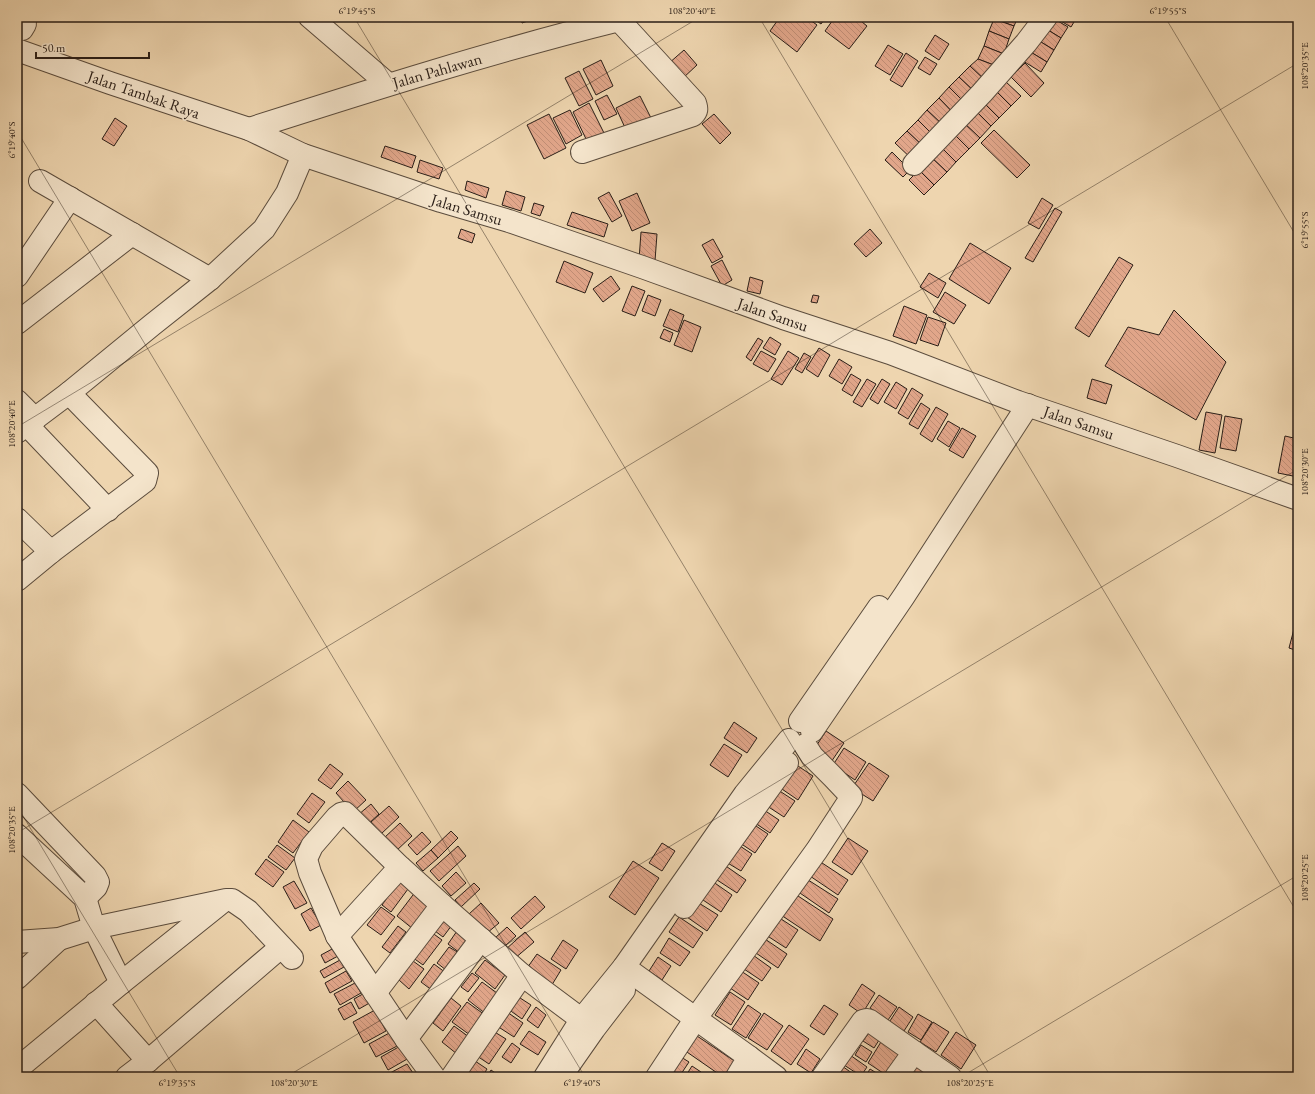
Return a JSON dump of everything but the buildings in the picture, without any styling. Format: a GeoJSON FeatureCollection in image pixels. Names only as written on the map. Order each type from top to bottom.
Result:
{"type":"FeatureCollection","features":[{"type":"Feature","properties":{"kind":"street"},"geometry":{"type":"LineString","coordinates":[[17,30],[22,28],[25,24],[24,17]]}},
{"type":"Feature","properties":{"kind":"street"},"geometry":{"type":"LineString","coordinates":[[310,17],[388,84]]}},
{"type":"Feature","properties":{"kind":"street"},"geometry":{"type":"LineString","coordinates":[[914,164],[982,93],[1026,43],[1046,17]]}},
{"type":"Feature","properties":{"kind":"street"},"geometry":{"type":"LineString","coordinates":[[582,152],[693,115],[696,112],[697,108],[695,104],[621,18]]}},
{"type":"Feature","properties":{"kind":"street","name":"Jalan Pahlawan"},"geometry":{"type":"LineString","coordinates":[[249,129],[388,84],[621,18]]}},
{"type":"Feature","properties":{"kind":"street","name":"Jalan Tambak Raya"},"geometry":{"type":"LineString","coordinates":[[17,50],[110,83],[249,129]]}},
{"type":"Feature","properties":{"kind":"street","name":"Jalan Samsu"},"geometry":{"type":"LineString","coordinates":[[249,129],[303,155],[441,201],[509,221],[642,267],[783,318],[890,353],[1023,404],[1170,453],[1298,500]]}},
{"type":"Feature","properties":{"kind":"street"},"geometry":{"type":"LineString","coordinates":[[26,425],[210,279],[264,229],[287,193],[303,155]]}},
{"type":"Feature","properties":{"kind":"street"},"geometry":{"type":"LineString","coordinates":[[40,181],[210,279]]}},
{"type":"Feature","properties":{"kind":"street"},"geometry":{"type":"LineString","coordinates":[[17,276],[70,198]]}},
{"type":"Feature","properties":{"kind":"street"},"geometry":{"type":"LineString","coordinates":[[17,323],[132,234]]}},
{"type":"Feature","properties":{"kind":"street"},"geometry":{"type":"LineString","coordinates":[[17,580],[51,552],[145,481],[147,473],[68,393]]}},
{"type":"Feature","properties":{"kind":"street"},"geometry":{"type":"LineString","coordinates":[[17,402],[26,425],[108,510]]}},
{"type":"Feature","properties":{"kind":"street"},"geometry":{"type":"LineString","coordinates":[[545,1077],[630,971],[745,794],[801,736],[1023,404]]}},
{"type":"Feature","properties":{"kind":"street"},"geometry":{"type":"LineString","coordinates":[[17,519],[51,552]]}},
{"type":"Feature","properties":{"kind":"street"},"geometry":{"type":"LineString","coordinates":[[657,1077],[696,1018],[816,850],[851,798],[851,796],[833,776],[812,756],[801,736]]}},
{"type":"Feature","properties":{"kind":"street"},"geometry":{"type":"LineString","coordinates":[[17,794],[95,876],[98,882],[85,898]]}},
{"type":"Feature","properties":{"kind":"street"},"geometry":{"type":"LineString","coordinates":[[434,1077],[406,1039],[337,936],[310,874],[306,859],[312,846],[341,814],[345,813],[349,815],[400,867],[522,975],[588,1024]]}},
{"type":"Feature","properties":{"kind":"street"},"geometry":{"type":"LineString","coordinates":[[52,830],[24,842],[85,898],[94,928],[121,983]]}},
{"type":"Feature","properties":{"kind":"street"},"geometry":{"type":"LineString","coordinates":[[337,936],[400,867]]}},
{"type":"Feature","properties":{"kind":"street"},"geometry":{"type":"LineString","coordinates":[[17,1069],[96,1003],[226,900]]}},
{"type":"Feature","properties":{"kind":"street"},"geometry":{"type":"LineString","coordinates":[[17,942],[59,940],[94,928],[232,900],[248,911],[287,953],[127,1077]]}},
{"type":"Feature","properties":{"kind":"street"},"geometry":{"type":"LineString","coordinates":[[375,993],[442,904]]}},
{"type":"Feature","properties":{"kind":"street"},"geometry":{"type":"LineString","coordinates":[[406,1039],[481,939]]}},
{"type":"Feature","properties":{"kind":"street"},"geometry":{"type":"LineString","coordinates":[[17,978],[59,940]]}},
{"type":"Feature","properties":{"kind":"street"},"geometry":{"type":"LineString","coordinates":[[630,971],[776,1077]]}},
{"type":"Feature","properties":{"kind":"street"},"geometry":{"type":"LineString","coordinates":[[452,1077],[522,975]]}},
{"type":"Feature","properties":{"kind":"street"},"geometry":{"type":"LineString","coordinates":[[96,1003],[148,1061]]}},
{"type":"Feature","properties":{"kind":"street"},"geometry":{"type":"LineString","coordinates":[[823,1077],[863,1021],[870,1021],[950,1077]]}},
{"type":"Feature","properties":{"kind":"street"},"geometry":{"type":"LineString","coordinates":[[561,1077],[588,1024]]}},
{"type":"Feature","properties":{"kind":"street"},"geometry":{"type":"LineString","coordinates":[[896,1077],[914,1052]]}},
{"type":"Feature","properties":{"kind":"street"},"geometry":{"type":"LineString","coordinates":[[737,1077],[749,1057]]}}]}
